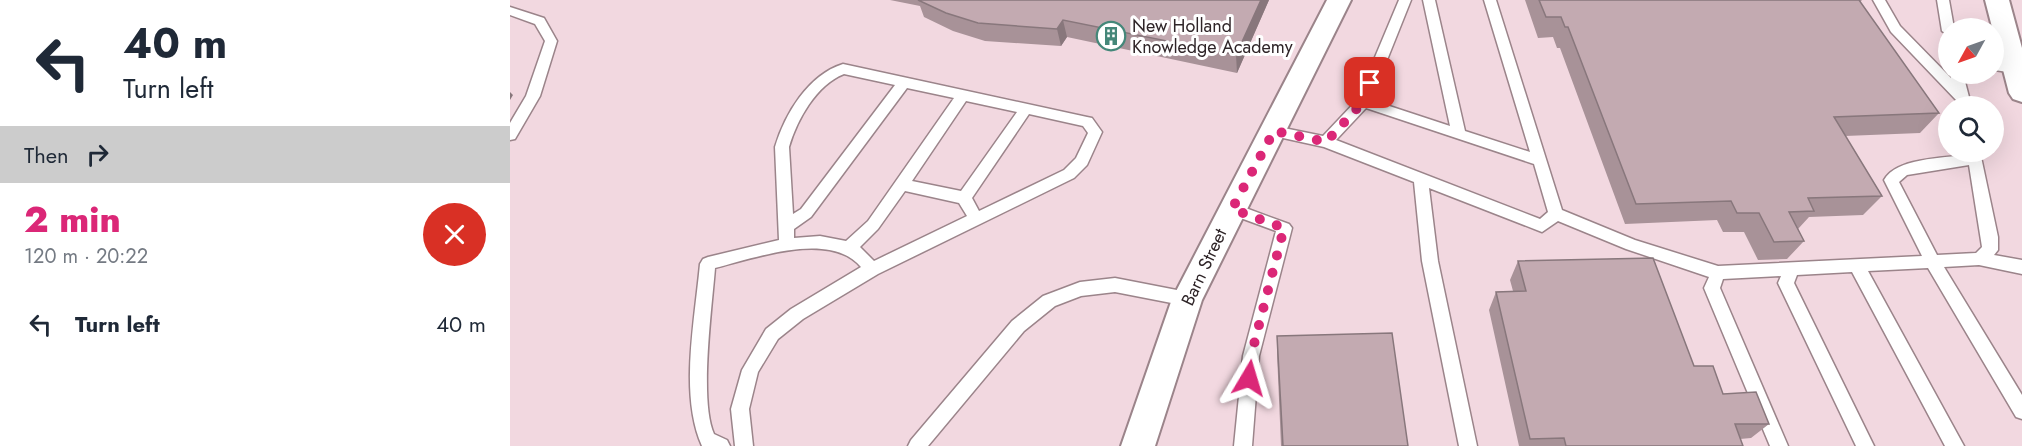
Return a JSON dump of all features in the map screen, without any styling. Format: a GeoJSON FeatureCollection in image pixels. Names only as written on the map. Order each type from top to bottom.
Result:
{"type":"FeatureCollection","features":[{"type":"Feature","properties":{"kind":"street","name":"Barn Street"},"geometry":{"type":"LineString","coordinates":[[1138,446],[1188,299],[1339,0]]}},
{"type":"Feature","properties":{"kind":"street"},"geometry":{"type":"LineString","coordinates":[[1997,0],[1999,18]]}},
{"type":"Feature","properties":{"kind":"street"},"geometry":{"type":"LineString","coordinates":[[2004,67],[2022,93]]}},
{"type":"Feature","properties":{"kind":"lane"},"geometry":{"type":"LineString","coordinates":[[1326,142],[1363,102],[1405,0]]}},
{"type":"Feature","properties":{"kind":"lane"},"geometry":{"type":"LineString","coordinates":[[1429,0],[1460,134]]}},
{"type":"Feature","properties":{"kind":"lane"},"geometry":{"type":"LineString","coordinates":[[1490,0],[1556,214]]}},
{"type":"Feature","properties":{"kind":"lane"},"geometry":{"type":"LineString","coordinates":[[1879,0],[1895,29],[1957,96]]}},
{"type":"Feature","properties":{"kind":"lane"},"geometry":{"type":"LineString","coordinates":[[1943,0],[1946,18]]}},
{"type":"Feature","properties":{"kind":"lane"},"geometry":{"type":"LineString","coordinates":[[510,11],[540,21],[551,41],[533,96],[510,135]]}},
{"type":"Feature","properties":{"kind":"lane"},"geometry":{"type":"LineString","coordinates":[[744,446],[740,409],[750,370],[772,334],[797,314],[872,268],[1069,174],[1082,161],[1095,132],[1087,122],[843,69],[832,71],[819,83],[786,131],[782,147],[787,245]]}},
{"type":"Feature","properties":{"kind":"lane"},"geometry":{"type":"LineString","coordinates":[[786,226],[806,213],[904,82]]}},
{"type":"Feature","properties":{"kind":"lane"},"geometry":{"type":"LineString","coordinates":[[850,247],[873,225],[963,95]]}},
{"type":"Feature","properties":{"kind":"lane"},"geometry":{"type":"LineString","coordinates":[[1363,102],[1540,161]]}},
{"type":"Feature","properties":{"kind":"lane"},"geometry":{"type":"LineString","coordinates":[[964,198],[1026,109]]}},
{"type":"Feature","properties":{"kind":"lane"},"geometry":{"type":"LineString","coordinates":[[1274,131],[1326,142],[1542,226],[1556,214]]}},
{"type":"Feature","properties":{"kind":"lane"},"geometry":{"type":"LineString","coordinates":[[1940,162],[1903,170],[1891,180],[1932,261],[2022,411]]}},
{"type":"Feature","properties":{"kind":"lane"},"geometry":{"type":"LineString","coordinates":[[1974,162],[1990,237],[1990,250],[1979,259]]}},
{"type":"Feature","properties":{"kind":"lane"},"geometry":{"type":"LineString","coordinates":[[1421,179],[1430,261],[1468,446]]}},
{"type":"Feature","properties":{"kind":"lane"},"geometry":{"type":"LineString","coordinates":[[901,184],[964,198],[976,219]]}},
{"type":"Feature","properties":{"kind":"lane"},"geometry":{"type":"LineString","coordinates":[[1232,209],[1284,228],[1251,356],[1243,446]]}},
{"type":"Feature","properties":{"kind":"lane"},"geometry":{"type":"LineString","coordinates":[[1556,214],[1631,245],[1718,273],[1979,259],[2022,267]]}},
{"type":"Feature","properties":{"kind":"lane"},"geometry":{"type":"LineString","coordinates":[[720,446],[708,440],[705,434],[699,399],[708,264],[787,245],[816,242],[850,247],[867,258],[872,268]]}},
{"type":"Feature","properties":{"kind":"lane"},"geometry":{"type":"LineString","coordinates":[[1857,266],[1955,446]]}},
{"type":"Feature","properties":{"kind":"lane"},"geometry":{"type":"LineString","coordinates":[[1791,269],[1786,283],[1865,446]]}},
{"type":"Feature","properties":{"kind":"lane"},"geometry":{"type":"LineString","coordinates":[[1718,273],[1712,288],[1779,446]]}},
{"type":"Feature","properties":{"kind":"lane"},"geometry":{"type":"LineString","coordinates":[[917,446],[1018,326],[1049,301],[1080,289],[1115,285],[1188,299]]}},
{"type":"Feature","properties":{"kind":"building","name":"New Holland Knowledge Academy"},"geometry":{"type":"Polygon","coordinates":[[[918,0],[1261,0],[1236,55],[1063,20],[1057,29],[978,23],[946,13],[918,0]]]}},
{"type":"Feature","properties":{"kind":"building"},"geometry":{"type":"Polygon","coordinates":[[[1539,0],[1859,0],[1938,113],[1834,117],[1882,196],[1808,198],[1814,211],[1789,212],[1804,241],[1774,242],[1759,213],[1737,213],[1731,201],[1636,204],[1568,27],[1565,27],[1561,17],[1546,17],[1539,0]]]}},
{"type":"Feature","properties":{"kind":"building"},"geometry":{"type":"Polygon","coordinates":[[[1653,258],[1694,366],[1713,366],[1723,394],[1756,392],[1769,424],[1735,424],[1743,446],[1566,446],[1564,438],[1530,439],[1496,292],[1526,291],[1518,261],[1653,258]]]}},
{"type":"Feature","properties":{"kind":"building"},"geometry":{"type":"Polygon","coordinates":[[[1392,333],[1408,446],[1283,446],[1277,336],[1392,333]]]}},
{"type":"Feature","properties":{"kind":"place","name":"New Holland Knowledge Academy"},"geometry":{"type":"Point","coordinates":[1111,36]}},
{"type":"Feature","properties":{"kind":"route"},"geometry":{"type":"LineString","coordinates":[[1249,378],[1251,356],[1284,228],[1232,209],[1274,131],[1326,142],[1363,102],[1370,83]]}}]}
